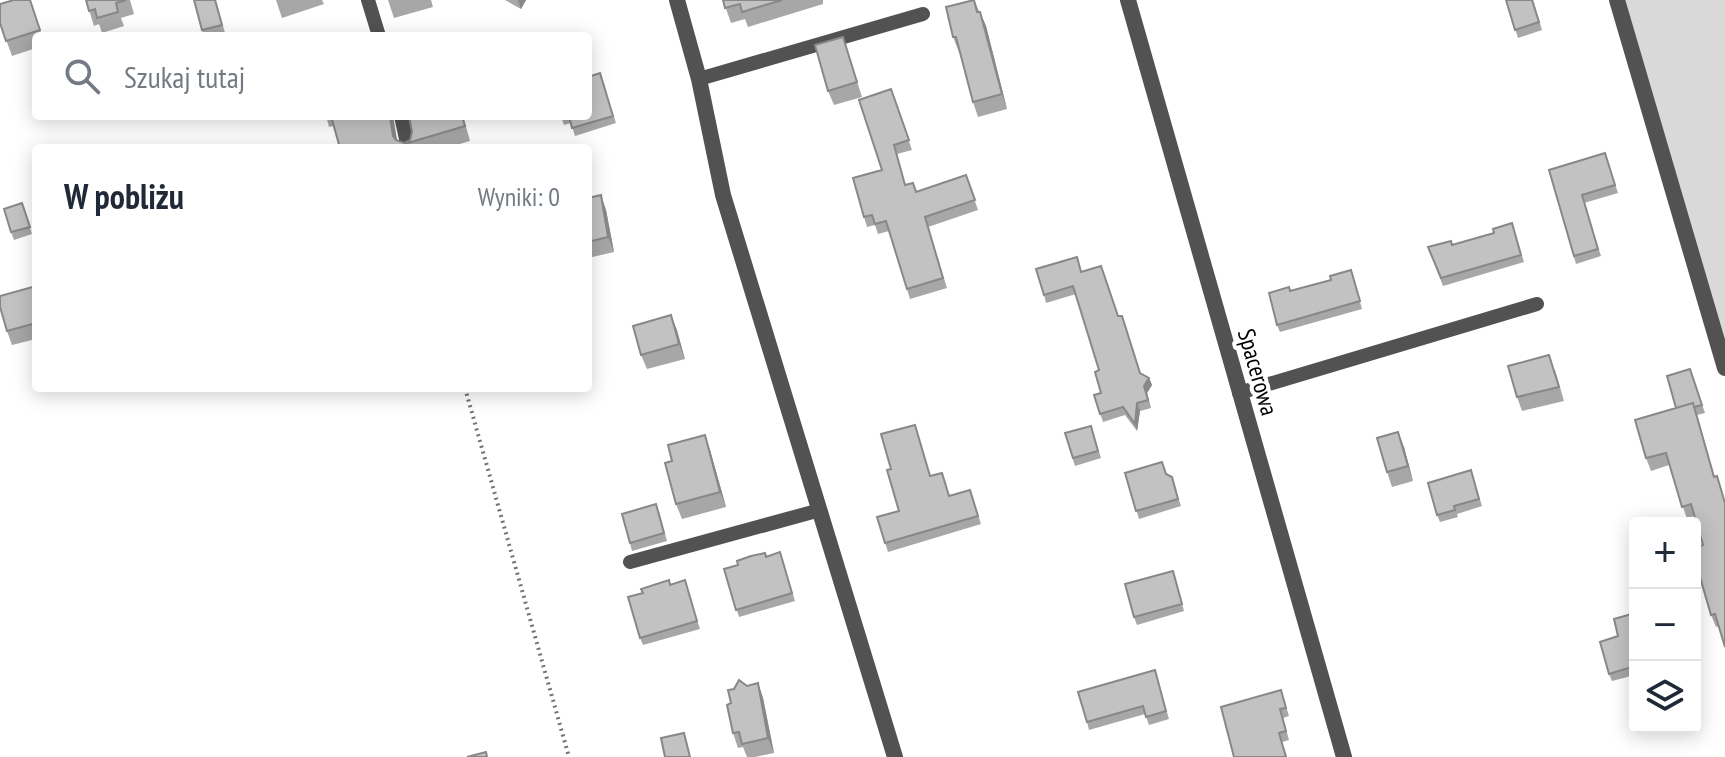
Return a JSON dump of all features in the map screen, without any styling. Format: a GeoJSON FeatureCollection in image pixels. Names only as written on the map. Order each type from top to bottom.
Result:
{"type":"FeatureCollection","features":[{"type":"Feature","properties":{"kind":"street"},"geometry":{"type":"LineString","coordinates":[[677,0],[699,79],[723,195],[895,757]]}},
{"type":"Feature","properties":{"kind":"street","name":"Spacerowa"},"geometry":{"type":"LineString","coordinates":[[1128,0],[1344,757]]}},
{"type":"Feature","properties":{"kind":"street"},"geometry":{"type":"LineString","coordinates":[[1617,0],[1725,368]]}},
{"type":"Feature","properties":{"kind":"lane"},"geometry":{"type":"LineString","coordinates":[[368,0],[378,32]]}},
{"type":"Feature","properties":{"kind":"lane"},"geometry":{"type":"LineString","coordinates":[[699,79],[923,14]]}},
{"type":"Feature","properties":{"kind":"lane"},"geometry":{"type":"LineString","coordinates":[[402,120],[407,144]]}},
{"type":"Feature","properties":{"kind":"lane"},"geometry":{"type":"LineString","coordinates":[[1239,393],[1537,304]]}},
{"type":"Feature","properties":{"kind":"lane"},"geometry":{"type":"LineString","coordinates":[[630,562],[820,510]]}},
{"type":"Feature","properties":{"kind":"path"},"geometry":{"type":"LineString","coordinates":[[466,392],[569,757]]}},
{"type":"Feature","properties":{"kind":"shaded area"},"geometry":{"type":"Polygon","coordinates":[[[1615,0],[1725,0],[1725,360],[1615,0]]]}},
{"type":"Feature","properties":{"kind":"building"},"geometry":{"type":"Polygon","coordinates":[[[30,0],[40,30],[6,41],[0,23],[0,4],[30,0]]]}},
{"type":"Feature","properties":{"kind":"building"},"geometry":{"type":"Polygon","coordinates":[[[86,0],[126,0],[116,3],[118,12],[97,18],[95,9],[89,11],[86,0]]]}},
{"type":"Feature","properties":{"kind":"building"},"geometry":{"type":"Polygon","coordinates":[[[194,0],[215,0],[222,25],[202,30],[194,0]]]}},
{"type":"Feature","properties":{"kind":"building"},"geometry":{"type":"Polygon","coordinates":[[[723,0],[782,0],[742,12],[740,4],[725,8],[723,0]]]}},
{"type":"Feature","properties":{"kind":"building"},"geometry":{"type":"Polygon","coordinates":[[[974,0],[1002,94],[973,102],[946,7],[974,0]]]}},
{"type":"Feature","properties":{"kind":"building"},"geometry":{"type":"Polygon","coordinates":[[[1506,0],[1532,0],[1539,22],[1515,30],[1506,0]]]}},
{"type":"Feature","properties":{"kind":"building"},"geometry":{"type":"Polygon","coordinates":[[[843,37],[857,82],[828,91],[815,45],[843,37]]]}},
{"type":"Feature","properties":{"kind":"building"},"geometry":{"type":"Polygon","coordinates":[[[600,73],[613,116],[572,128],[570,120],[592,120],[592,76],[600,73]]]}},
{"type":"Feature","properties":{"kind":"building"},"geometry":{"type":"Polygon","coordinates":[[[891,89],[909,140],[894,145],[905,185],[913,183],[916,192],[966,175],[975,200],[925,217],[943,278],[907,289],[886,221],[875,224],[872,215],[864,217],[853,178],[882,170],[859,100],[891,89]]]}},
{"type":"Feature","properties":{"kind":"building"},"geometry":{"type":"Polygon","coordinates":[[[332,120],[391,120],[393,136],[404,143],[410,140],[412,132],[410,120],[463,120],[465,126],[404,144],[339,144],[332,120]]]}},
{"type":"Feature","properties":{"kind":"building"},"geometry":{"type":"Polygon","coordinates":[[[1605,153],[1615,185],[1582,195],[1598,249],[1574,256],[1549,170],[1605,153]]]}},
{"type":"Feature","properties":{"kind":"building"},"geometry":{"type":"Polygon","coordinates":[[[601,195],[608,237],[592,241],[592,197],[601,195]]]}},
{"type":"Feature","properties":{"kind":"building"},"geometry":{"type":"Polygon","coordinates":[[[22,203],[30,227],[11,232],[4,209],[22,203]]]}},
{"type":"Feature","properties":{"kind":"building"},"geometry":{"type":"Polygon","coordinates":[[[1512,223],[1521,255],[1441,278],[1428,247],[1451,241],[1452,245],[1494,233],[1493,229],[1512,223]]]}},
{"type":"Feature","properties":{"kind":"building"},"geometry":{"type":"Polygon","coordinates":[[[1077,257],[1081,272],[1101,266],[1118,316],[1122,316],[1140,373],[1149,378],[1144,386],[1148,400],[1137,403],[1135,424],[1123,407],[1100,414],[1094,395],[1101,393],[1095,372],[1099,370],[1073,286],[1044,295],[1036,269],[1077,257]]]}},
{"type":"Feature","properties":{"kind":"building"},"geometry":{"type":"Polygon","coordinates":[[[1351,270],[1360,301],[1277,325],[1269,293],[1331,280],[1330,276],[1351,270]]]}},
{"type":"Feature","properties":{"kind":"building"},"geometry":{"type":"Polygon","coordinates":[[[32,287],[32,324],[7,331],[0,296],[32,287]]]}},
{"type":"Feature","properties":{"kind":"building"},"geometry":{"type":"Polygon","coordinates":[[[671,315],[679,344],[641,355],[633,326],[671,315]]]}},
{"type":"Feature","properties":{"kind":"building"},"geometry":{"type":"Polygon","coordinates":[[[1549,355],[1559,387],[1517,397],[1508,366],[1549,355]]]}},
{"type":"Feature","properties":{"kind":"building"},"geometry":{"type":"Polygon","coordinates":[[[1690,369],[1702,405],[1694,407],[1693,403],[1676,408],[1667,376],[1690,369]]]}},
{"type":"Feature","properties":{"kind":"building"},"geometry":{"type":"Polygon","coordinates":[[[1693,403],[1714,477],[1717,476],[1725,503],[1725,647],[1701,581],[1701,517],[1695,517],[1691,504],[1682,507],[1666,453],[1646,458],[1635,420],[1693,403]]]}},
{"type":"Feature","properties":{"kind":"building"},"geometry":{"type":"Polygon","coordinates":[[[915,425],[930,476],[942,473],[949,496],[970,490],[978,516],[885,543],[877,517],[899,511],[881,434],[915,425]]]}},
{"type":"Feature","properties":{"kind":"building"},"geometry":{"type":"Polygon","coordinates":[[[1091,426],[1098,451],[1073,458],[1065,433],[1091,426]]]}},
{"type":"Feature","properties":{"kind":"building"},"geometry":{"type":"Polygon","coordinates":[[[1398,432],[1408,466],[1387,472],[1377,438],[1398,432]]]}},
{"type":"Feature","properties":{"kind":"building"},"geometry":{"type":"Polygon","coordinates":[[[705,435],[720,492],[676,504],[665,463],[672,461],[668,445],[705,435]]]}},
{"type":"Feature","properties":{"kind":"building"},"geometry":{"type":"Polygon","coordinates":[[[1162,462],[1166,474],[1172,477],[1178,499],[1136,511],[1125,473],[1162,462]]]}},
{"type":"Feature","properties":{"kind":"building"},"geometry":{"type":"Polygon","coordinates":[[[1471,470],[1479,499],[1437,515],[1428,483],[1471,470]]]}},
{"type":"Feature","properties":{"kind":"building"},"geometry":{"type":"Polygon","coordinates":[[[656,504],[664,533],[630,543],[622,514],[656,504]]]}},
{"type":"Feature","properties":{"kind":"building"},"geometry":{"type":"Polygon","coordinates":[[[780,552],[792,593],[736,610],[724,569],[738,565],[737,561],[751,556],[765,553],[766,557],[780,552]]]}},
{"type":"Feature","properties":{"kind":"building"},"geometry":{"type":"Polygon","coordinates":[[[1173,571],[1182,604],[1134,617],[1125,584],[1173,571]]]}},
{"type":"Feature","properties":{"kind":"building"},"geometry":{"type":"Polygon","coordinates":[[[669,580],[670,585],[685,580],[697,621],[640,638],[628,597],[643,593],[641,589],[669,580]]]}},
{"type":"Feature","properties":{"kind":"building"},"geometry":{"type":"Polygon","coordinates":[[[1629,615],[1629,668],[1609,674],[1600,642],[1618,636],[1614,619],[1629,615]]]}},
{"type":"Feature","properties":{"kind":"building"},"geometry":{"type":"Polygon","coordinates":[[[1155,670],[1166,711],[1146,717],[1143,706],[1087,722],[1078,692],[1155,670]]]}},
{"type":"Feature","properties":{"kind":"building"},"geometry":{"type":"Polygon","coordinates":[[[739,680],[747,686],[758,683],[768,738],[742,744],[739,732],[733,733],[727,705],[731,703],[728,690],[734,689],[739,680]]]}},
{"type":"Feature","properties":{"kind":"building"},"geometry":{"type":"Polygon","coordinates":[[[1281,690],[1286,708],[1280,709],[1286,731],[1279,733],[1286,757],[1234,757],[1221,707],[1281,690]]]}},
{"type":"Feature","properties":{"kind":"building"},"geometry":{"type":"Polygon","coordinates":[[[684,733],[690,757],[665,757],[661,738],[684,733]]]}},
{"type":"Feature","properties":{"kind":"building"},"geometry":{"type":"Polygon","coordinates":[[[486,752],[487,757],[467,757],[486,752]]]}}]}
